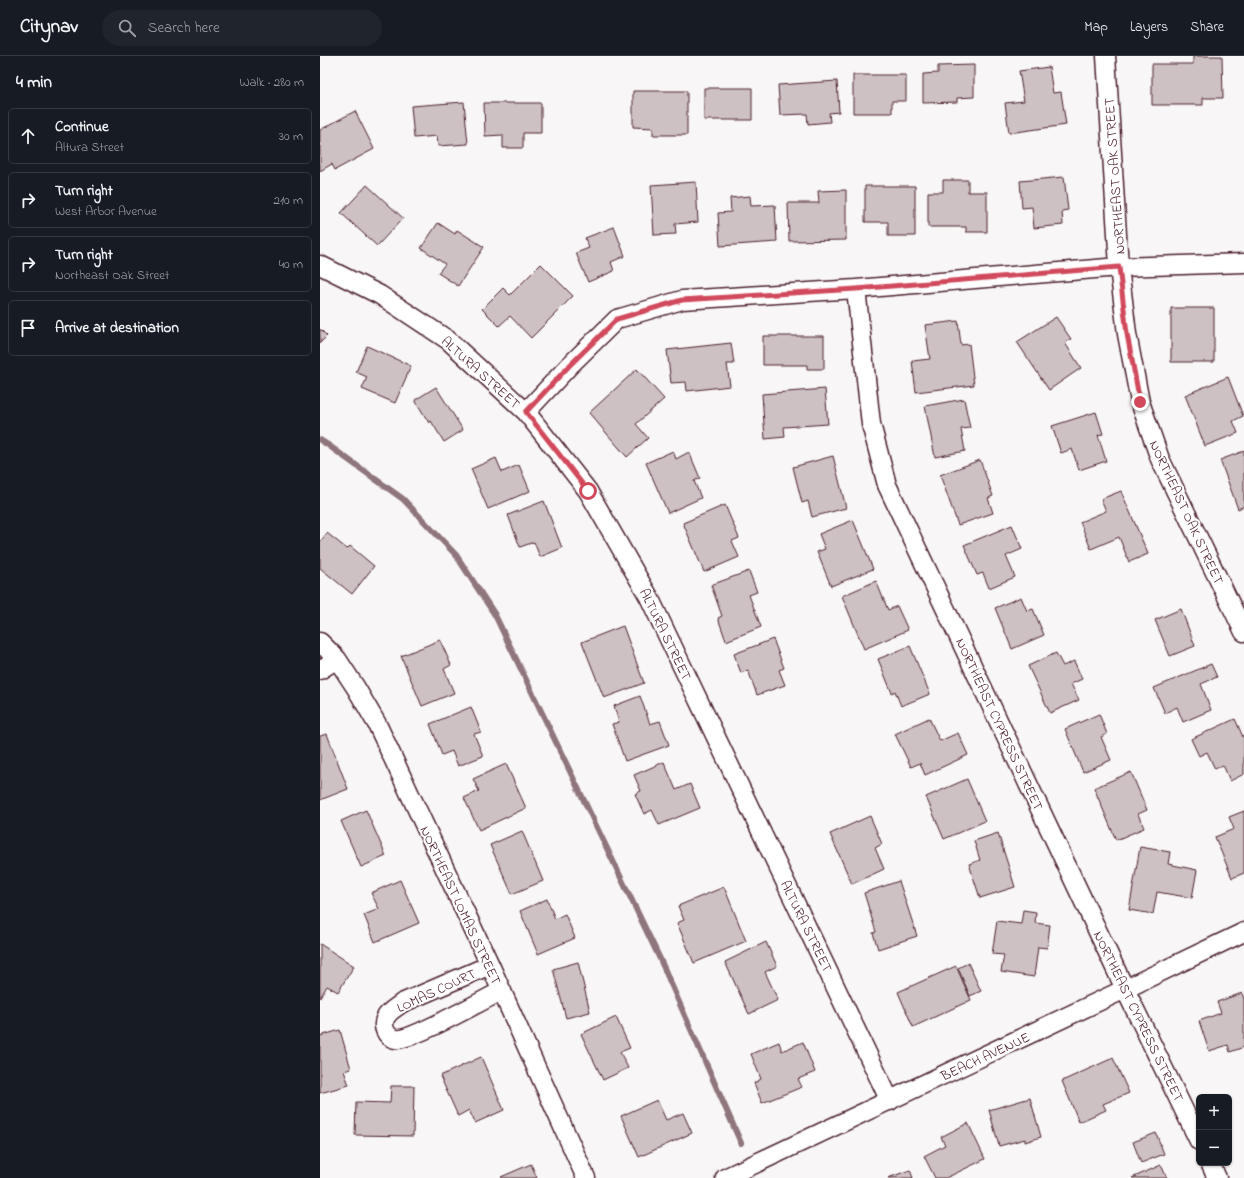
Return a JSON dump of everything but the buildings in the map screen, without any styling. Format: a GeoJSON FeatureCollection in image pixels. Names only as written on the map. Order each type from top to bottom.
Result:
{"type":"FeatureCollection","features":[{"type":"Feature","properties":{"kind":"street","name":"NORTHEAST OAK STREET"},"geometry":{"type":"LineString","coordinates":[[1106,56],[1119,267],[1127,334],[1140,402],[1160,459],[1244,632]]}},
{"type":"Feature","properties":{"kind":"street"},"geometry":{"type":"LineString","coordinates":[[526,412],[569,366],[617,319],[682,300],[856,289],[1119,267],[1244,263]]}},
{"type":"Feature","properties":{"kind":"street","name":"ALTURA STREET"},"geometry":{"type":"LineString","coordinates":[[320,265],[380,295],[448,340],[526,412],[588,491],[650,597],[890,1101]]}},
{"type":"Feature","properties":{"kind":"street","name":"NORTHEAST CYPRESS STREET"},"geometry":{"type":"LineString","coordinates":[[856,289],[871,424],[887,485],[1125,990],[1196,1135]]}},
{"type":"Feature","properties":{"kind":"street","name":"NORTHEAST LOMAS STREET"},"geometry":{"type":"LineString","coordinates":[[320,642],[337,659],[377,724],[502,990],[586,1178]]}},
{"type":"Feature","properties":{"kind":"street"},"geometry":{"type":"LineString","coordinates":[[320,670],[337,659]]}},
{"type":"Feature","properties":{"kind":"street","name":"BEACH AVENUE"},"geometry":{"type":"LineString","coordinates":[[725,1178],[1125,990],[1244,932]]}},
{"type":"Feature","properties":{"kind":"street","name":"LOMAS COURT"},"geometry":{"type":"LineString","coordinates":[[490,965],[402,1003],[386,1017],[384,1025],[385,1031],[390,1037],[397,1040],[405,1038],[422,1031],[502,990]]}},
{"type":"Feature","properties":{"kind":"street"},"geometry":{"type":"LineString","coordinates":[[1211,1166],[1217,1178]]}},
{"type":"Feature","properties":{"kind":"waterway"},"geometry":{"type":"LineString","coordinates":[[320,440],[403,499],[456,555],[495,615],[660,959],[741,1143]]}},
{"type":"Feature","properties":{"kind":"route"},"geometry":{"type":"LineString","coordinates":[[588,491],[526,412],[569,366],[617,319],[682,300],[856,289],[1119,267],[1127,334],[1140,402]]}}]}
